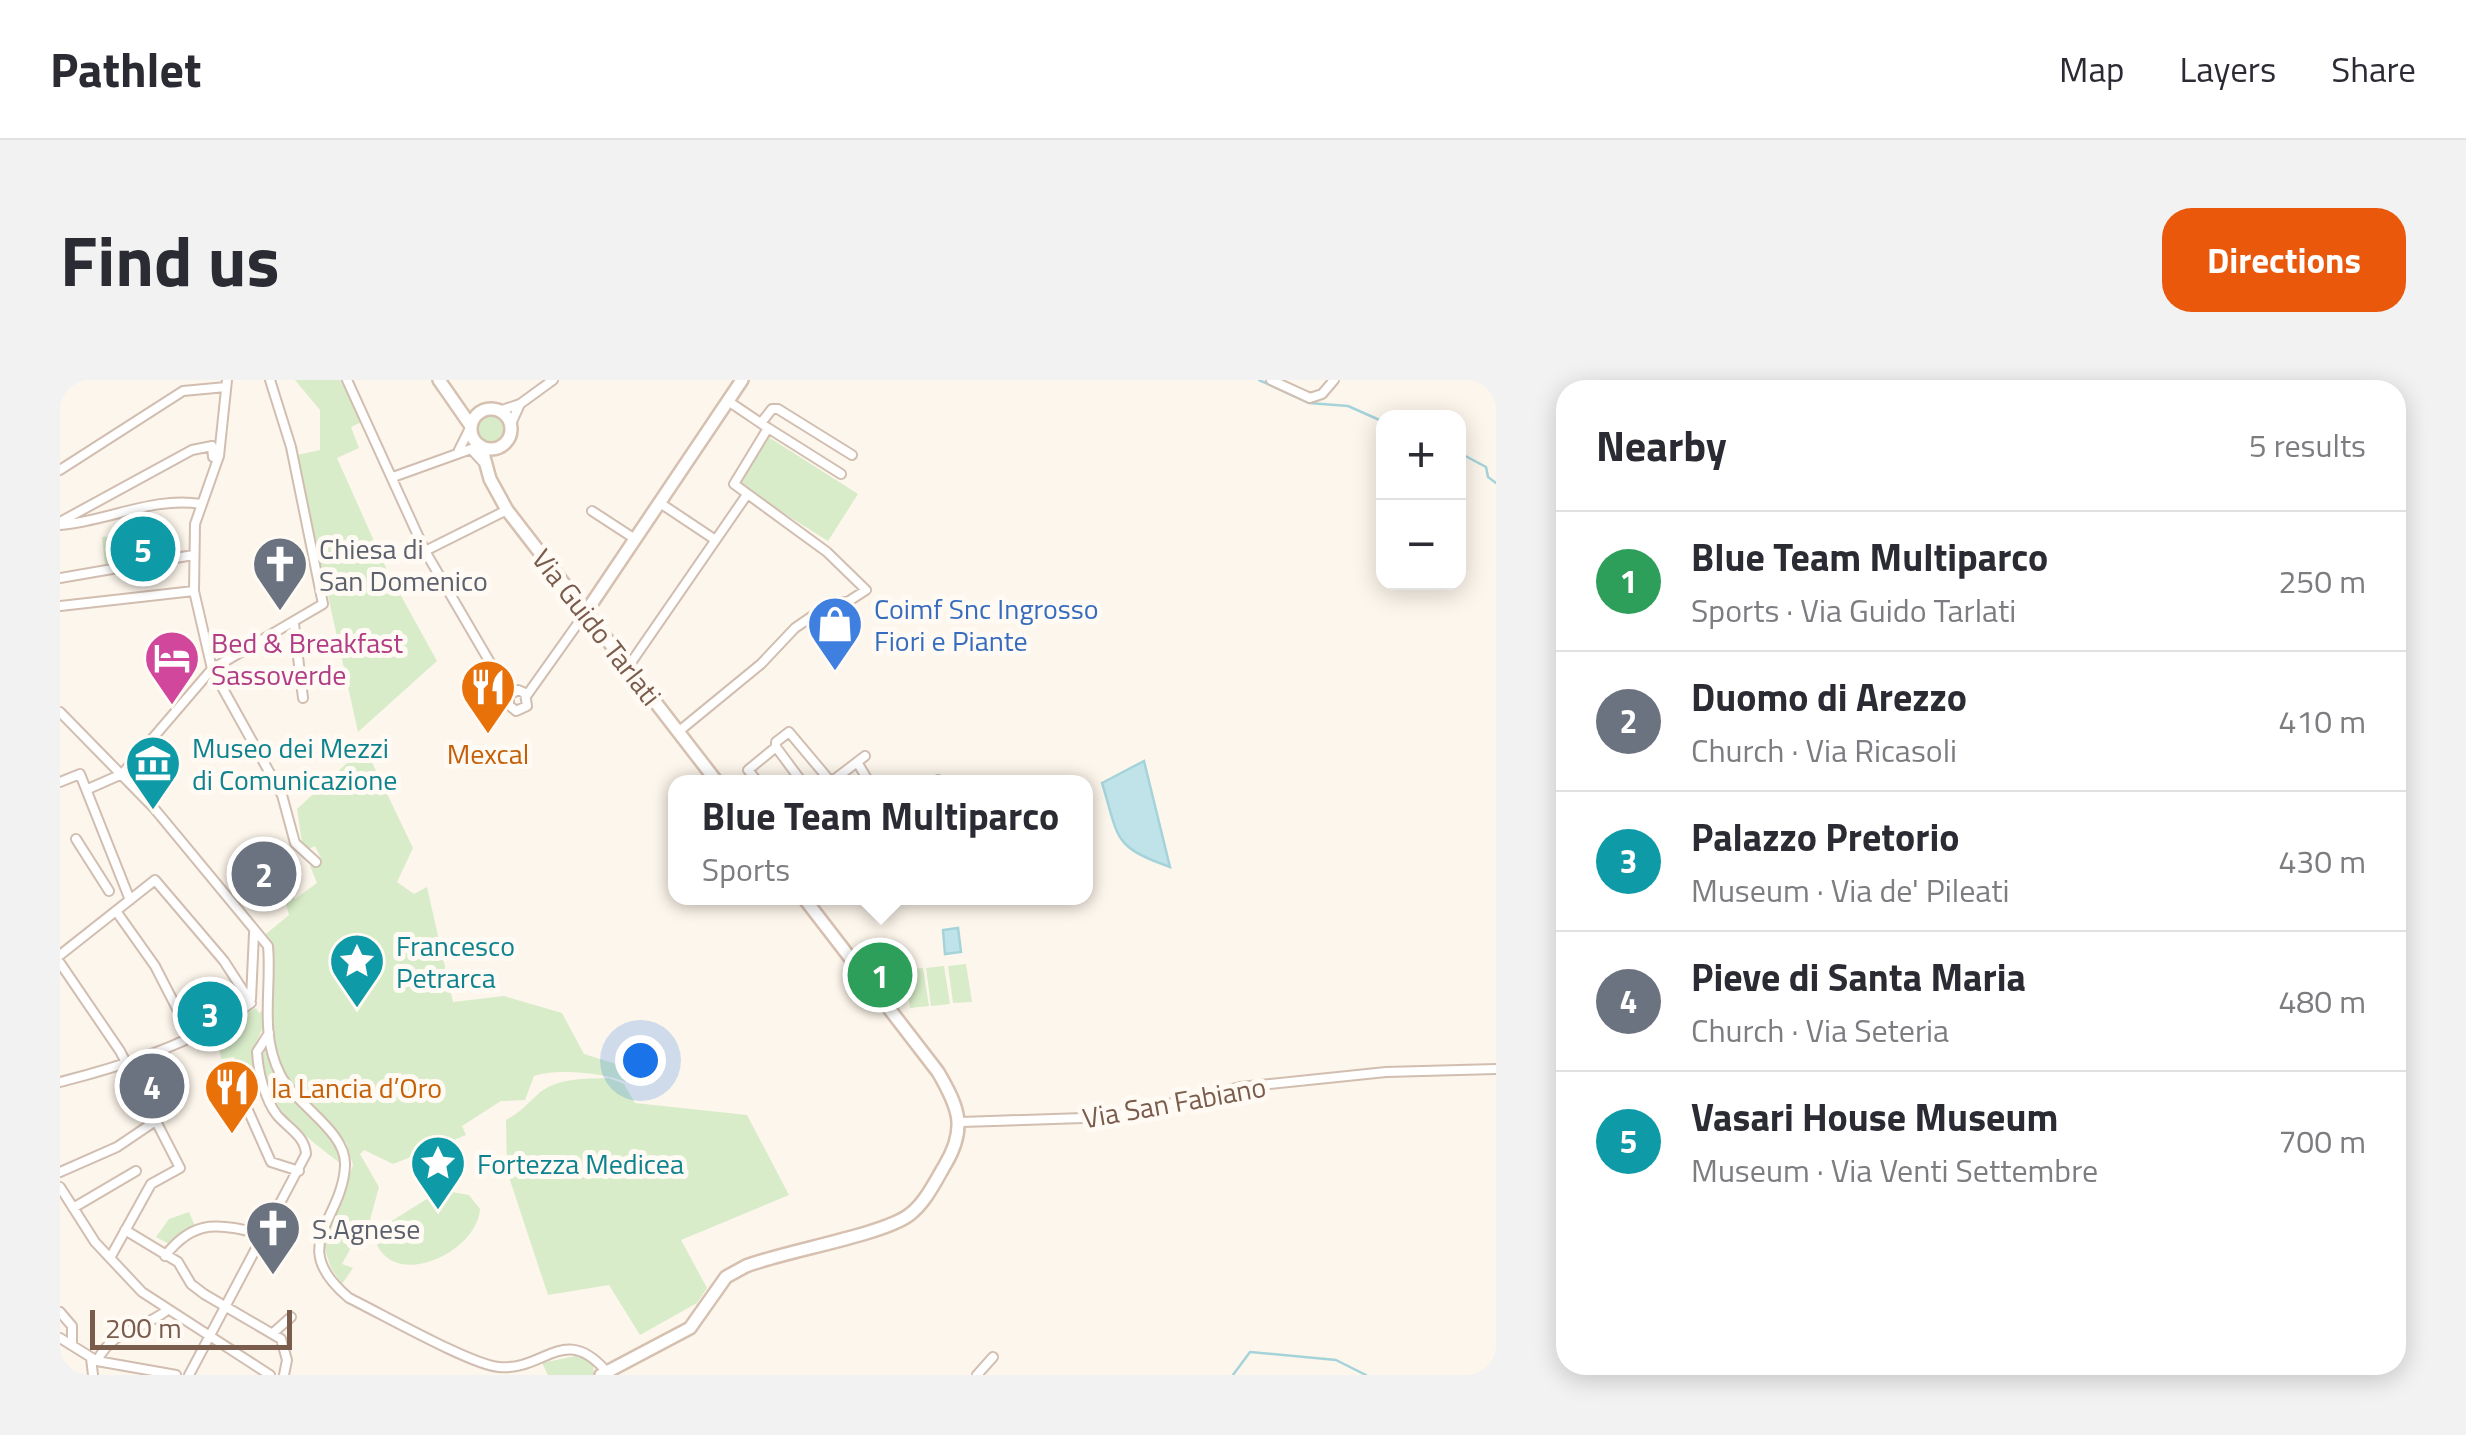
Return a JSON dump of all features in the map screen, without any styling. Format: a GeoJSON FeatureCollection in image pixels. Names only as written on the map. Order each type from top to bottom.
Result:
{"type":"FeatureCollection","features":[{"type":"Feature","properties":{"kind":"main road"},"geometry":{"type":"LineString","coordinates":[[439,380],[460,405],[476,447],[495,448]]}},
{"type":"Feature","properties":{"kind":"main road"},"geometry":{"type":"LineString","coordinates":[[586,612],[742,380]]}},
{"type":"Feature","properties":{"kind":"main road"},"geometry":{"type":"LineString","coordinates":[[460,405],[499,411],[510,426],[509,438],[495,448],[486,467]]}},
{"type":"Feature","properties":{"kind":"main road"},"geometry":{"type":"LineString","coordinates":[[471,426],[482,411]]}},
{"type":"Feature","properties":{"kind":"main road","name":"Via Guido Tarlati"},"geometry":{"type":"LineString","coordinates":[[476,447],[507,510],[712,775]]}},
{"type":"Feature","properties":{"kind":"main road"},"geometry":{"type":"LineString","coordinates":[[604,1373],[690,1328],[726,1277],[746,1266],[889,1225],[912,1213],[959,1141],[961,1122],[938,1072],[810,905]]}},
{"type":"Feature","properties":{"kind":"main road"},"geometry":{"type":"LineString","coordinates":[[819,917],[871,976],[905,1029]]}},
{"type":"Feature","properties":{"kind":"main road"},"geometry":{"type":"LineString","coordinates":[[839,942],[871,976]]}},
{"type":"Feature","properties":{"kind":"street"},"geometry":{"type":"LineString","coordinates":[[122,774],[212,669],[294,624],[324,602],[291,448],[270,380]]}},
{"type":"Feature","properties":{"kind":"street"},"geometry":{"type":"LineString","coordinates":[[362,380],[349,383],[426,551],[509,695],[509,705],[516,711],[526,706],[527,696],[586,612]]}},
{"type":"Feature","properties":{"kind":"street"},"geometry":{"type":"LineString","coordinates":[[499,411],[520,404],[553,380]]}},
{"type":"Feature","properties":{"kind":"street"},"geometry":{"type":"LineString","coordinates":[[1271,380],[1310,398],[1322,394],[1334,380]]}},
{"type":"Feature","properties":{"kind":"street"},"geometry":{"type":"LineString","coordinates":[[60,470],[183,392],[211,383],[226,383],[213,457],[217,463],[201,504],[193,555],[194,591],[212,669],[282,795],[295,843],[316,862]]}},
{"type":"Feature","properties":{"kind":"street"},"geometry":{"type":"LineString","coordinates":[[728,401],[842,474]]}},
{"type":"Feature","properties":{"kind":"street"},"geometry":{"type":"LineString","coordinates":[[510,426],[520,404]]}},
{"type":"Feature","properties":{"kind":"street"},"geometry":{"type":"LineString","coordinates":[[678,732],[761,664],[795,628],[827,606],[866,590],[827,552],[734,484],[772,409],[852,455]]}},
{"type":"Feature","properties":{"kind":"street"},"geometry":{"type":"LineString","coordinates":[[459,450],[471,426]]}},
{"type":"Feature","properties":{"kind":"street"},"geometry":{"type":"LineString","coordinates":[[60,524],[140,474],[216,443]]}},
{"type":"Feature","properties":{"kind":"street"},"geometry":{"type":"LineString","coordinates":[[393,478],[459,450],[476,447]]}},
{"type":"Feature","properties":{"kind":"street"},"geometry":{"type":"LineString","coordinates":[[628,667],[746,496]]}},
{"type":"Feature","properties":{"kind":"street"},"geometry":{"type":"LineString","coordinates":[[60,524],[91,522],[158,503],[201,504]]}},
{"type":"Feature","properties":{"kind":"street"},"geometry":{"type":"LineString","coordinates":[[660,503],[714,539]]}},
{"type":"Feature","properties":{"kind":"street"},"geometry":{"type":"LineString","coordinates":[[426,551],[507,510]]}},
{"type":"Feature","properties":{"kind":"street"},"geometry":{"type":"LineString","coordinates":[[592,511],[635,540]]}},
{"type":"Feature","properties":{"kind":"street"},"geometry":{"type":"LineString","coordinates":[[60,578],[193,555]]}},
{"type":"Feature","properties":{"kind":"street"},"geometry":{"type":"LineString","coordinates":[[60,606],[194,591]]}},
{"type":"Feature","properties":{"kind":"street"},"geometry":{"type":"LineString","coordinates":[[294,624],[303,698]]}},
{"type":"Feature","properties":{"kind":"street"},"geometry":{"type":"LineString","coordinates":[[509,695],[518,690],[527,696]]}},
{"type":"Feature","properties":{"kind":"street"},"geometry":{"type":"LineString","coordinates":[[60,712],[122,774],[269,951],[264,996],[272,1055],[294,1096],[329,1128],[341,1146],[345,1166],[318,1243],[324,1270],[338,1289],[489,1365],[517,1366],[569,1348],[586,1352],[604,1373]]}},
{"type":"Feature","properties":{"kind":"street"},"geometry":{"type":"LineString","coordinates":[[752,775],[748,770],[789,732],[830,775]]}},
{"type":"Feature","properties":{"kind":"street"},"geometry":{"type":"LineString","coordinates":[[776,747],[797,775]]}},
{"type":"Feature","properties":{"kind":"street"},"geometry":{"type":"LineString","coordinates":[[843,775],[861,759],[867,775]]}},
{"type":"Feature","properties":{"kind":"street"},"geometry":{"type":"LineString","coordinates":[[88,789],[115,773],[122,774]]}},
{"type":"Feature","properties":{"kind":"street"},"geometry":{"type":"LineString","coordinates":[[60,782],[80,774],[130,900]]}},
{"type":"Feature","properties":{"kind":"street"},"geometry":{"type":"LineString","coordinates":[[76,839],[155,966],[191,1036]]}},
{"type":"Feature","properties":{"kind":"street"},"geometry":{"type":"LineString","coordinates":[[60,942],[62,953],[155,880],[230,970],[251,1003]]}},
{"type":"Feature","properties":{"kind":"street"},"geometry":{"type":"LineString","coordinates":[[251,1003],[254,933]]}},
{"type":"Feature","properties":{"kind":"street"},"geometry":{"type":"LineString","coordinates":[[230,970],[250,960]]}},
{"type":"Feature","properties":{"kind":"street"},"geometry":{"type":"LineString","coordinates":[[60,963],[124,1063],[180,1168],[152,1184],[110,1258]]}},
{"type":"Feature","properties":{"kind":"street"},"geometry":{"type":"LineString","coordinates":[[60,1082],[124,1063],[191,1036],[251,1003]]}},
{"type":"Feature","properties":{"kind":"street"},"geometry":{"type":"LineString","coordinates":[[189,1375],[236,1285],[256,1257],[307,1149],[276,1114],[257,1062],[257,1052],[269,1033]]}},
{"type":"Feature","properties":{"kind":"street","name":"Via San Fabiano"},"geometry":{"type":"LineString","coordinates":[[961,1122],[1114,1117],[1240,1087],[1386,1072],[1496,1069]]}},
{"type":"Feature","properties":{"kind":"street"},"geometry":{"type":"LineString","coordinates":[[246,1108],[271,1162],[298,1171]]}},
{"type":"Feature","properties":{"kind":"street"},"geometry":{"type":"LineString","coordinates":[[60,1172],[116,1147],[154,1122]]}},
{"type":"Feature","properties":{"kind":"street"},"geometry":{"type":"LineString","coordinates":[[74,1208],[136,1171]]}},
{"type":"Feature","properties":{"kind":"street"},"geometry":{"type":"LineString","coordinates":[[60,1187],[110,1258],[142,1292],[270,1375]]}},
{"type":"Feature","properties":{"kind":"street"},"geometry":{"type":"LineString","coordinates":[[165,1256],[181,1236],[199,1227],[238,1228],[265,1235]]}},
{"type":"Feature","properties":{"kind":"street"},"geometry":{"type":"LineString","coordinates":[[125,1230],[178,1262],[190,1284],[273,1333],[286,1349],[284,1375]]}},
{"type":"Feature","properties":{"kind":"street"},"geometry":{"type":"LineString","coordinates":[[236,1285],[247,1291]]}},
{"type":"Feature","properties":{"kind":"street"},"geometry":{"type":"LineString","coordinates":[[93,1375],[94,1359],[109,1340],[152,1322],[166,1311]]}},
{"type":"Feature","properties":{"kind":"street"},"geometry":{"type":"LineString","coordinates":[[60,1312],[72,1326],[72,1343]]}},
{"type":"Feature","properties":{"kind":"street"},"geometry":{"type":"LineString","coordinates":[[273,1333],[291,1318]]}},
{"type":"Feature","properties":{"kind":"street"},"geometry":{"type":"LineString","coordinates":[[60,1338],[94,1359],[176,1375]]}},
{"type":"Feature","properties":{"kind":"street"},"geometry":{"type":"LineString","coordinates":[[977,1375],[993,1357]]}},
{"type":"Feature","properties":{"kind":"street"},"geometry":{"type":"LineString","coordinates":[[116,1366],[122,1375]]}},
{"type":"Feature","properties":{"kind":"green space"},"geometry":{"type":"Polygon","coordinates":[[[295,380],[340,380],[364,421],[351,427],[359,448],[337,458],[387,570],[374,578],[376,581],[389,574],[437,661],[358,732],[297,455],[320,450],[320,410],[295,380]]]}},
{"type":"Feature","properties":{"kind":"green space"},"geometry":{"type":"Polygon","coordinates":[[[491,416],[500,420],[504,429],[500,438],[491,442],[482,438],[478,429],[482,420],[491,416]]]}},
{"type":"Feature","properties":{"kind":"green space"},"geometry":{"type":"Polygon","coordinates":[[[767,436],[858,494],[828,541],[737,484],[767,436]]]}},
{"type":"Feature","properties":{"kind":"green space"},"geometry":{"type":"Polygon","coordinates":[[[160,530],[163,557],[154,558],[151,540],[132,543],[130,561],[105,564],[102,537],[160,530]]]}},
{"type":"Feature","properties":{"kind":"green space"},"geometry":{"type":"Polygon","coordinates":[[[359,752],[367,752],[413,848],[397,882],[414,894],[427,887],[453,1002],[504,996],[562,1013],[584,1054],[632,1069],[626,1082],[580,1073],[534,1076],[525,1100],[501,1101],[462,1126],[466,1135],[393,1164],[364,1150],[360,1154],[379,1187],[363,1245],[353,1244],[342,1264],[353,1268],[342,1284],[324,1247],[353,1165],[346,1142],[307,1111],[272,1055],[269,951],[261,938],[289,915],[284,896],[290,892],[295,899],[317,883],[310,866],[321,858],[315,846],[307,850],[302,843],[297,809],[359,752]]]}},
{"type":"Feature","properties":{"kind":"green space"},"geometry":{"type":"Polygon","coordinates":[[[966,964],[972,1002],[953,1003],[948,966],[966,964]]]}},
{"type":"Feature","properties":{"kind":"green space"},"geometry":{"type":"Polygon","coordinates":[[[944,966],[950,1004],[931,1006],[926,968],[944,966]]]}},
{"type":"Feature","properties":{"kind":"green space"},"geometry":{"type":"Polygon","coordinates":[[[923,968],[929,1006],[910,1008],[905,970],[923,968]]]}},
{"type":"Feature","properties":{"kind":"green space"},"geometry":{"type":"Polygon","coordinates":[[[256,1008],[259,1013],[264,1010],[266,1021],[252,1051],[262,1086],[246,1093],[234,1057],[221,1059],[217,1029],[256,1008]]]}},
{"type":"Feature","properties":{"kind":"green space"},"geometry":{"type":"Polygon","coordinates":[[[267,1046],[282,1081],[327,1133],[342,1164],[299,1129],[272,1097],[262,1063],[267,1046]]]}},
{"type":"Feature","properties":{"kind":"green space"},"geometry":{"type":"Polygon","coordinates":[[[609,1078],[624,1084],[635,1103],[747,1115],[789,1195],[681,1240],[707,1288],[697,1303],[640,1335],[609,1285],[548,1295],[507,1171],[506,1120],[553,1085],[609,1078]]]}},
{"type":"Feature","properties":{"kind":"green space"},"geometry":{"type":"Polygon","coordinates":[[[441,1190],[469,1195],[480,1209],[466,1238],[436,1259],[419,1264],[402,1264],[388,1258],[377,1245],[387,1224],[441,1190]]]}},
{"type":"Feature","properties":{"kind":"green space"},"geometry":{"type":"Polygon","coordinates":[[[189,1212],[195,1226],[171,1245],[156,1237],[169,1219],[189,1212]]]}},
{"type":"Feature","properties":{"kind":"green space"},"geometry":{"type":"Polygon","coordinates":[[[580,1355],[593,1362],[594,1375],[548,1375],[542,1363],[580,1355]]]}},
{"type":"Feature","properties":{"kind":"water"},"geometry":{"type":"Polygon","coordinates":[[[1144,761],[1170,867],[1127,846],[1116,828],[1102,783],[1144,761]]]}},
{"type":"Feature","properties":{"kind":"water"},"geometry":{"type":"Polygon","coordinates":[[[958,928],[961,952],[945,954],[943,930],[958,928]]]}},
{"type":"Feature","properties":{"kind":"waterway"},"geometry":{"type":"LineString","coordinates":[[1259,380],[1309,403],[1348,406],[1376,418]]}},
{"type":"Feature","properties":{"kind":"waterway"},"geometry":{"type":"LineString","coordinates":[[1466,456],[1486,467],[1488,477],[1496,483]]}},
{"type":"Feature","properties":{"kind":"waterway"},"geometry":{"type":"LineString","coordinates":[[1233,1375],[1250,1352],[1336,1360],[1366,1375]]}},
{"type":"Feature","properties":{"kind":"place","name":"Vasari House Museum"},"geometry":{"type":"Point","coordinates":[143,549]}},
{"type":"Feature","properties":{"kind":"place","name":"Chiesa di San Domenico"},"geometry":{"type":"Point","coordinates":[280,613]}},
{"type":"Feature","properties":{"kind":"place","name":"Coimf Snc Ingrosso Fiori e Piante"},"geometry":{"type":"Point","coordinates":[835,673]}},
{"type":"Feature","properties":{"kind":"place","name":"Bed & Breakfast Sassoverde"},"geometry":{"type":"Point","coordinates":[172,707]}},
{"type":"Feature","properties":{"kind":"place","name":"Mexcal"},"geometry":{"type":"Point","coordinates":[488,736]}},
{"type":"Feature","properties":{"kind":"place","name":"Museo dei Mezzi di Comunicazione"},"geometry":{"type":"Point","coordinates":[153,812]}},
{"type":"Feature","properties":{"kind":"place","name":"Duomo di Arezzo"},"geometry":{"type":"Point","coordinates":[264,874]}},
{"type":"Feature","properties":{"kind":"place","name":"Blue Team Multiparco"},"geometry":{"type":"Point","coordinates":[880,975]}},
{"type":"Feature","properties":{"kind":"place","name":"Francesco Petrarca"},"geometry":{"type":"Point","coordinates":[357,1010]}},
{"type":"Feature","properties":{"kind":"place","name":"Palazzo Pretorio"},"geometry":{"type":"Point","coordinates":[210,1014]}},
{"type":"Feature","properties":{"kind":"place","name":"Pieve di Santa Maria"},"geometry":{"type":"Point","coordinates":[152,1086]}},
{"type":"Feature","properties":{"kind":"place","name":"la Lancia d’Oro"},"geometry":{"type":"Point","coordinates":[232,1136]}},
{"type":"Feature","properties":{"kind":"place","name":"Fortezza Medicea"},"geometry":{"type":"Point","coordinates":[438,1212]}},
{"type":"Feature","properties":{"kind":"place","name":"S.Agnese"},"geometry":{"type":"Point","coordinates":[273,1277]}}]}
